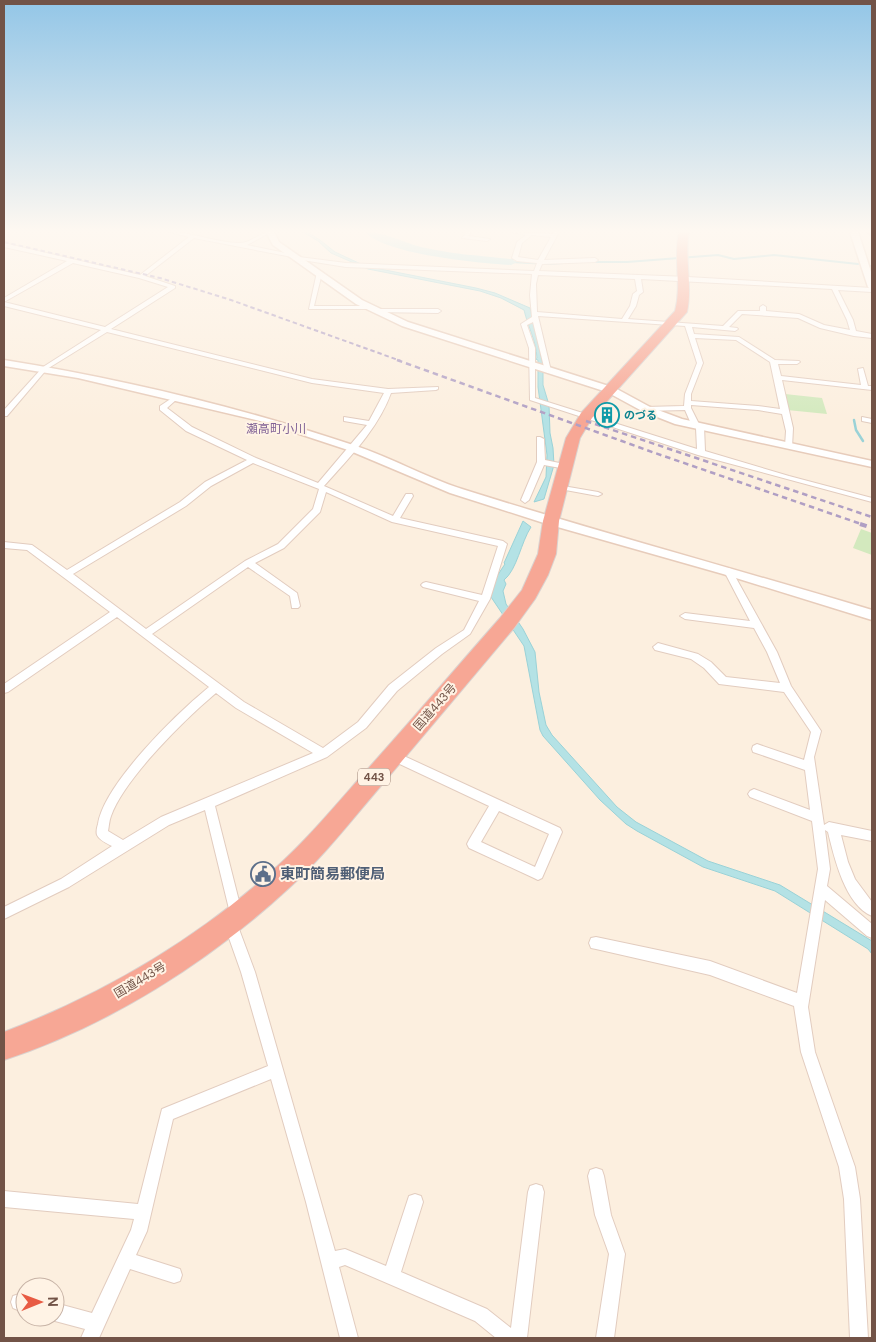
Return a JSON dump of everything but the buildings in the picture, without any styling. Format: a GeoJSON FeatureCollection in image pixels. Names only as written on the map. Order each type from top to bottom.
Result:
{"type":"FeatureCollection","features":[{"type":"Feature","properties":{"kind":"highway","name":"国道443号"},"geometry":{"type":"LineString","coordinates":[[4,1046],[24,1039],[99,1004],[159,970],[229,922],[270,888],[311,850],[507,623],[529,594],[539,575],[546,554],[551,521],[573,438],[586,416],[681,312],[685,302],[684,295]]}},
{"type":"Feature","properties":{"kind":"street"},"geometry":{"type":"LineString","coordinates":[[4,414],[45,368],[161,295]]}},
{"type":"Feature","properties":{"kind":"street"},"geometry":{"type":"LineString","coordinates":[[314,295],[311,308],[438,312]]}},
{"type":"Feature","properties":{"kind":"street"},"geometry":{"type":"LineString","coordinates":[[351,295],[372,309],[405,324],[611,390],[646,409],[679,422],[872,464]]}},
{"type":"Feature","properties":{"kind":"street"},"geometry":{"type":"LineString","coordinates":[[534,295],[535,316],[548,371]]}},
{"type":"Feature","properties":{"kind":"street"},"geometry":{"type":"LineString","coordinates":[[624,320],[633,306],[636,295]]}},
{"type":"Feature","properties":{"kind":"street"},"geometry":{"type":"LineString","coordinates":[[837,295],[850,320],[854,334]]}},
{"type":"Feature","properties":{"kind":"street"},"geometry":{"type":"LineString","coordinates":[[4,304],[312,381],[388,391],[436,388]]}},
{"type":"Feature","properties":{"kind":"street"},"geometry":{"type":"LineString","coordinates":[[724,328],[740,312],[763,309],[799,316],[822,327],[872,336]]}},
{"type":"Feature","properties":{"kind":"street"},"geometry":{"type":"LineString","coordinates":[[735,329],[672,323],[535,316],[524,324],[532,348],[532,399],[796,482],[872,500]]}},
{"type":"Feature","properties":{"kind":"street"},"geometry":{"type":"LineString","coordinates":[[688,325],[700,363],[688,394],[688,406],[698,426],[701,453]]}},
{"type":"Feature","properties":{"kind":"street"},"geometry":{"type":"LineString","coordinates":[[692,336],[737,338],[774,362],[797,362]]}},
{"type":"Feature","properties":{"kind":"street"},"geometry":{"type":"LineString","coordinates":[[774,362],[790,431],[788,446]]}},
{"type":"Feature","properties":{"kind":"street"},"geometry":{"type":"LineString","coordinates":[[4,363],[45,368],[263,419],[352,448],[454,490],[551,521],[728,571],[872,615]]}},
{"type":"Feature","properties":{"kind":"street"},"geometry":{"type":"LineString","coordinates":[[779,378],[868,387],[861,369]]}},
{"type":"Feature","properties":{"kind":"street"},"geometry":{"type":"LineString","coordinates":[[146,633],[248,563],[281,546],[301,528],[317,510],[321,488],[385,402],[388,391]]}},
{"type":"Feature","properties":{"kind":"street"},"geometry":{"type":"LineString","coordinates":[[4,913],[65,883],[164,821],[323,754],[362,725],[393,688],[439,651],[467,632],[486,599],[503,544],[395,520],[253,460],[189,429],[163,408],[174,399]]}},
{"type":"Feature","properties":{"kind":"street"},"geometry":{"type":"LineString","coordinates":[[646,409],[688,406],[758,408],[785,412]]}},
{"type":"Feature","properties":{"kind":"street"},"geometry":{"type":"LineString","coordinates":[[347,419],[370,423]]}},
{"type":"Feature","properties":{"kind":"street"},"geometry":{"type":"LineString","coordinates":[[525,500],[541,462],[540,439]]}},
{"type":"Feature","properties":{"kind":"street"},"geometry":{"type":"LineString","coordinates":[[67,574],[183,504],[208,484],[253,460]]}},
{"type":"Feature","properties":{"kind":"street"},"geometry":{"type":"LineString","coordinates":[[541,462],[563,477],[598,494]]}},
{"type":"Feature","properties":{"kind":"street"},"geometry":{"type":"LineString","coordinates":[[395,520],[409,496]]}},
{"type":"Feature","properties":{"kind":"street"},"geometry":{"type":"LineString","coordinates":[[4,546],[29,547],[240,705],[323,754]]}},
{"type":"Feature","properties":{"kind":"street"},"geometry":{"type":"LineString","coordinates":[[248,563],[294,595],[295,606]]}},
{"type":"Feature","properties":{"kind":"street"},"geometry":{"type":"LineString","coordinates":[[728,571],[772,652],[787,688],[816,731],[809,757],[824,869],[802,1002],[808,1052],[847,1167],[852,1200],[859,1338]]}},
{"type":"Feature","properties":{"kind":"street"},"geometry":{"type":"LineString","coordinates":[[426,585],[486,599]]}},
{"type":"Feature","properties":{"kind":"street"},"geometry":{"type":"LineString","coordinates":[[4,688],[117,612]]}},
{"type":"Feature","properties":{"kind":"street"},"geometry":{"type":"LineString","coordinates":[[685,616],[758,625]]}},
{"type":"Feature","properties":{"kind":"street"},"geometry":{"type":"LineString","coordinates":[[658,648],[693,655],[706,662],[723,681],[787,688]]}},
{"type":"Feature","properties":{"kind":"street"},"geometry":{"type":"LineString","coordinates":[[123,846],[102,834],[101,824],[112,799],[133,771],[216,686]]}},
{"type":"Feature","properties":{"kind":"street"},"geometry":{"type":"LineString","coordinates":[[758,749],[810,767]]}},
{"type":"Feature","properties":{"kind":"street"},"geometry":{"type":"LineString","coordinates":[[393,756],[497,804],[556,832],[538,874],[473,844],[497,804]]}},
{"type":"Feature","properties":{"kind":"street"},"geometry":{"type":"LineString","coordinates":[[754,794],[834,828],[872,836]]}},
{"type":"Feature","properties":{"kind":"street"},"geometry":{"type":"LineString","coordinates":[[209,803],[235,908],[229,922],[248,972],[350,1338]]}},
{"type":"Feature","properties":{"kind":"street"},"geometry":{"type":"LineString","coordinates":[[834,828],[843,870],[861,900],[872,910]]}},
{"type":"Feature","properties":{"kind":"street"},"geometry":{"type":"LineString","coordinates":[[821,888],[872,932]]}},
{"type":"Feature","properties":{"kind":"street"},"geometry":{"type":"LineString","coordinates":[[596,943],[710,968],[802,1002]]}},
{"type":"Feature","properties":{"kind":"street"},"geometry":{"type":"LineString","coordinates":[[65,1317],[93,1331],[139,1231],[167,1114],[275,1070]]}},
{"type":"Feature","properties":{"kind":"street"},"geometry":{"type":"LineString","coordinates":[[596,1176],[603,1215],[617,1254],[605,1338]]}},
{"type":"Feature","properties":{"kind":"street"},"geometry":{"type":"LineString","coordinates":[[518,1338],[536,1192]]}},
{"type":"Feature","properties":{"kind":"street"},"geometry":{"type":"LineString","coordinates":[[4,1198],[143,1212]]}},
{"type":"Feature","properties":{"kind":"street"},"geometry":{"type":"LineString","coordinates":[[391,1276],[415,1202]]}},
{"type":"Feature","properties":{"kind":"street"},"geometry":{"type":"LineString","coordinates":[[329,1261],[345,1257],[391,1276],[481,1315],[509,1338]]}},
{"type":"Feature","properties":{"kind":"street"},"geometry":{"type":"LineString","coordinates":[[126,1260],[174,1275]]}},
{"type":"Feature","properties":{"kind":"green space"},"geometry":{"type":"Polygon","coordinates":[[[785,394],[822,398],[827,414],[787,410],[785,394]]]}},
{"type":"Feature","properties":{"kind":"green space"},"geometry":{"type":"Polygon","coordinates":[[[861,529],[872,533],[872,555],[853,548],[861,529]]]}},
{"type":"Feature","properties":{"kind":"water"},"geometry":{"type":"Polygon","coordinates":[[[491,295],[499,295],[530,308],[543,364],[543,385],[549,405],[554,465],[544,499],[534,502],[546,477],[547,455],[538,387],[538,360],[535,359],[537,358],[535,345],[524,310],[491,295]]]}},
{"type":"Feature","properties":{"kind":"water"},"geometry":{"type":"Polygon","coordinates":[[[523,521],[531,527],[516,563],[504,580],[506,584],[503,591],[506,604],[523,629],[535,652],[539,692],[546,725],[552,735],[617,807],[636,822],[708,861],[780,885],[872,941],[872,954],[868,949],[775,891],[703,867],[626,824],[600,800],[543,736],[540,730],[524,646],[491,597],[495,579],[505,564],[523,521]]]}},
{"type":"Feature","properties":{"kind":"waterway"},"geometry":{"type":"LineString","coordinates":[[854,420],[856,430],[863,441]]}},
{"type":"Feature","properties":{"kind":"railway"},"geometry":{"type":"LineString","coordinates":[[214,295],[401,361]]}},
{"type":"Feature","properties":{"kind":"railway"},"geometry":{"type":"LineString","coordinates":[[397,360],[655,453],[864,525]]}},
{"type":"Feature","properties":{"kind":"railway"},"geometry":{"type":"LineString","coordinates":[[586,421],[872,517]]}},
{"type":"Feature","properties":{"kind":"railway"},"geometry":{"type":"LineString","coordinates":[[860,524],[872,528]]}},
{"type":"Feature","properties":{"kind":"place","name":"のづる"},"geometry":{"type":"Point","coordinates":[607,415]}},
{"type":"Feature","properties":{"kind":"place","name":"東町簡易郵便局"},"geometry":{"type":"Point","coordinates":[263,874]}},
{"type":"Feature","properties":{"kind":"district","name":"瀬高町小川"},"geometry":{"type":"Point","coordinates":[276,429]}}]}
